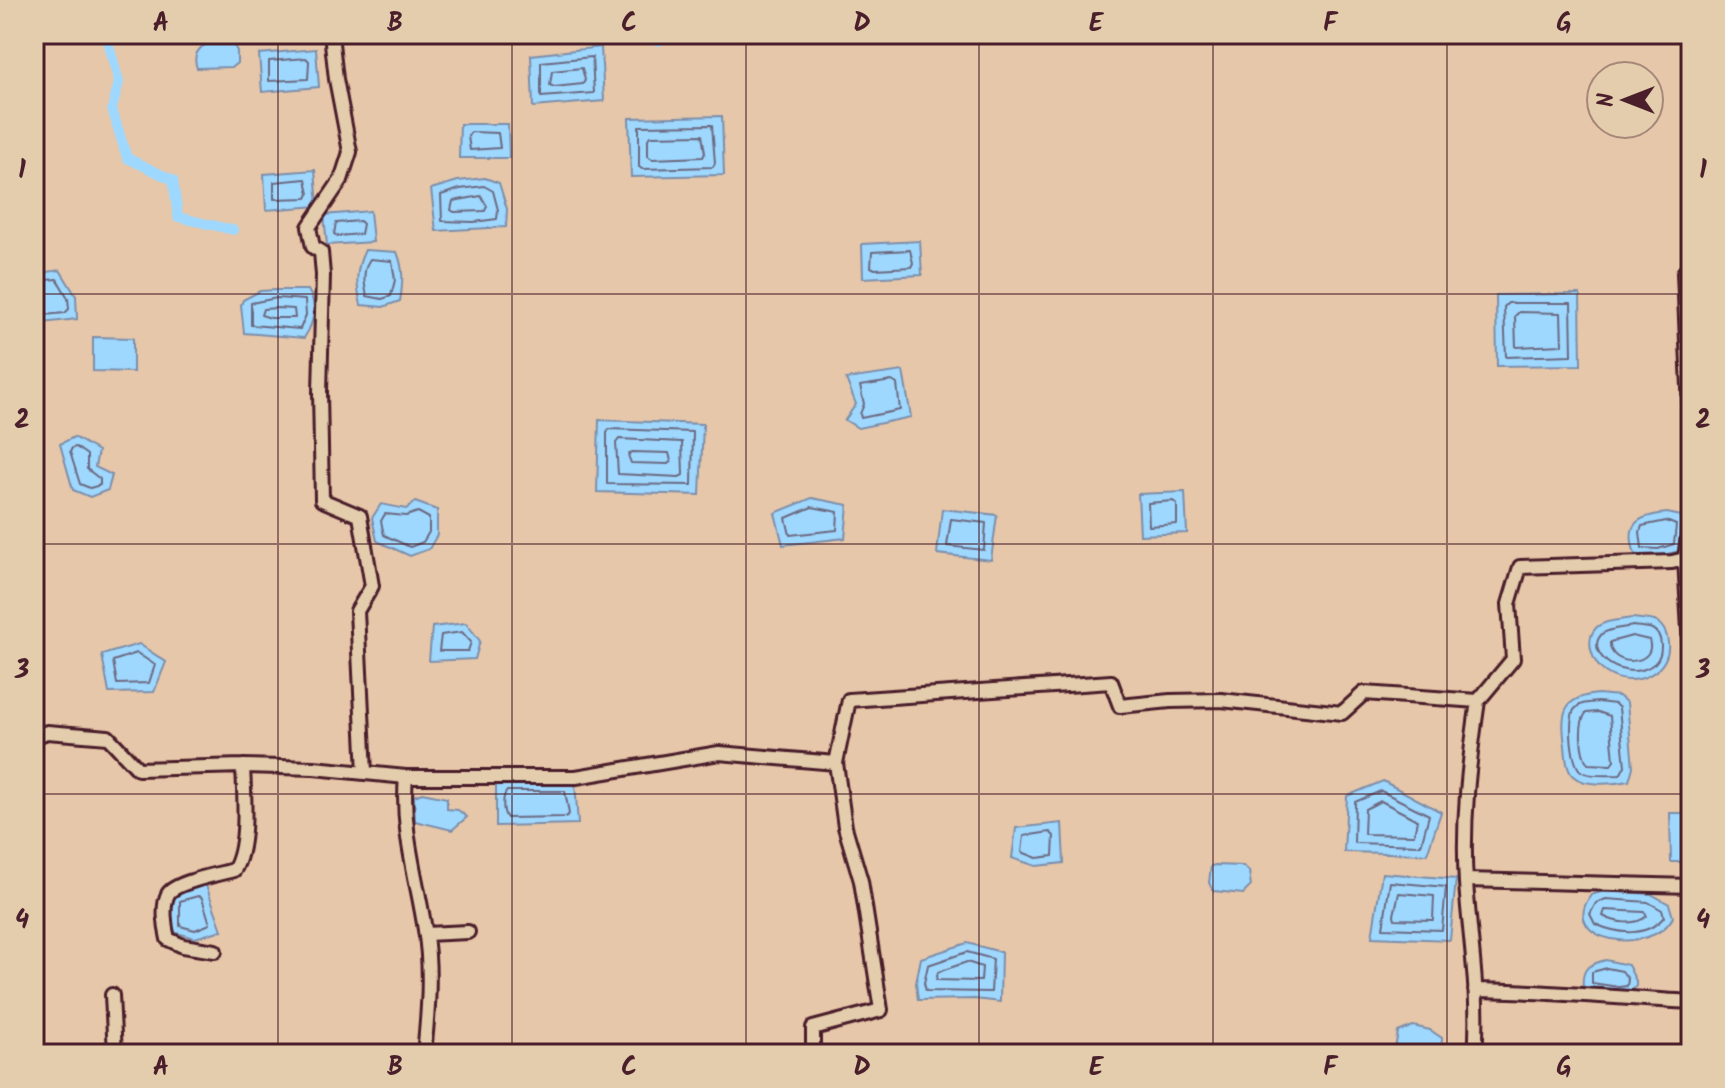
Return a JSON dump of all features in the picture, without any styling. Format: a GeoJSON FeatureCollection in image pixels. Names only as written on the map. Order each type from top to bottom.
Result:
{"type":"FeatureCollection","features":[{"type":"Feature","properties":{"kind":"street"},"geometry":{"type":"LineString","coordinates":[[331,34],[350,152],[341,180],[309,227],[313,247],[321,252],[323,275],[320,392],[322,500],[360,516],[372,586],[357,611],[365,773]]}},
{"type":"Feature","properties":{"kind":"street"},"geometry":{"type":"LineString","coordinates":[[1691,265],[1684,273],[1691,434]]}},
{"type":"Feature","properties":{"kind":"street"},"geometry":{"type":"LineString","coordinates":[[1691,509],[1685,559],[1691,667]]}},
{"type":"Feature","properties":{"kind":"street"},"geometry":{"type":"LineString","coordinates":[[1475,1054],[1475,990],[1466,880],[1465,794],[1478,701],[1513,659],[1509,604],[1520,567],[1685,559]]}},
{"type":"Feature","properties":{"kind":"street"},"geometry":{"type":"LineString","coordinates":[[813,1054],[813,1028],[881,1010],[861,881],[845,827],[836,763],[849,700],[1111,682],[1120,706],[1221,700],[1342,713],[1364,693],[1478,701]]}},
{"type":"Feature","properties":{"kind":"street"},"geometry":{"type":"LineString","coordinates":[[34,737],[47,732],[108,737],[138,769],[243,766],[314,768],[406,777],[576,777],[719,753],[836,763]]}},
{"type":"Feature","properties":{"kind":"street"},"geometry":{"type":"LineString","coordinates":[[215,951],[183,946],[168,939],[165,922],[168,895],[177,887],[234,870],[240,861],[244,824],[243,766]]}},
{"type":"Feature","properties":{"kind":"street"},"geometry":{"type":"LineString","coordinates":[[406,777],[406,831],[426,934],[428,1010],[424,1054]]}},
{"type":"Feature","properties":{"kind":"street"},"geometry":{"type":"LineString","coordinates":[[1466,880],[1691,886]]}},
{"type":"Feature","properties":{"kind":"street"},"geometry":{"type":"LineString","coordinates":[[426,934],[468,932]]}},
{"type":"Feature","properties":{"kind":"street"},"geometry":{"type":"LineString","coordinates":[[1475,990],[1541,991],[1691,1002]]}},
{"type":"Feature","properties":{"kind":"street"},"geometry":{"type":"LineString","coordinates":[[112,995],[115,1054]]}},
{"type":"Feature","properties":{"kind":"water"},"geometry":{"type":"Polygon","coordinates":[[[215,41],[233,44],[237,51],[237,63],[232,67],[197,68],[195,58],[199,50],[215,41]]]}},
{"type":"Feature","properties":{"kind":"water"},"geometry":{"type":"Polygon","coordinates":[[[601,47],[604,101],[533,107],[531,55],[601,47]]]}},
{"type":"Feature","properties":{"kind":"water"},"geometry":{"type":"Polygon","coordinates":[[[316,49],[319,87],[262,92],[259,54],[316,49]]]}},
{"type":"Feature","properties":{"kind":"water"},"geometry":{"type":"Polygon","coordinates":[[[722,116],[724,175],[631,177],[629,118],[722,116]]]}},
{"type":"Feature","properties":{"kind":"water"},"geometry":{"type":"Polygon","coordinates":[[[460,124],[508,124],[509,158],[459,158],[460,124]]]}},
{"type":"Feature","properties":{"kind":"water"},"geometry":{"type":"Polygon","coordinates":[[[315,170],[318,206],[266,210],[264,174],[315,170]]]}},
{"type":"Feature","properties":{"kind":"water"},"geometry":{"type":"Polygon","coordinates":[[[485,178],[499,183],[507,209],[506,227],[436,231],[431,189],[458,181],[485,178]]]}},
{"type":"Feature","properties":{"kind":"water"},"geometry":{"type":"Polygon","coordinates":[[[370,211],[373,242],[327,245],[324,215],[370,211]]]}},
{"type":"Feature","properties":{"kind":"water"},"geometry":{"type":"Polygon","coordinates":[[[920,241],[922,275],[863,278],[862,244],[920,241]]]}},
{"type":"Feature","properties":{"kind":"water"},"geometry":{"type":"Polygon","coordinates":[[[365,250],[397,252],[402,276],[400,301],[383,307],[361,305],[357,277],[365,250]]]}},
{"type":"Feature","properties":{"kind":"water"},"geometry":{"type":"Polygon","coordinates":[[[60,270],[76,296],[77,319],[34,324],[34,274],[60,270]]]}},
{"type":"Feature","properties":{"kind":"water"},"geometry":{"type":"Polygon","coordinates":[[[308,290],[314,314],[304,338],[244,333],[243,300],[260,291],[308,290]]]}},
{"type":"Feature","properties":{"kind":"water"},"geometry":{"type":"Polygon","coordinates":[[[1580,294],[1581,365],[1497,366],[1496,295],[1580,294]]]}},
{"type":"Feature","properties":{"kind":"water"},"geometry":{"type":"Polygon","coordinates":[[[93,337],[133,338],[133,372],[93,371],[93,337]]]}},
{"type":"Feature","properties":{"kind":"water"},"geometry":{"type":"Polygon","coordinates":[[[903,371],[911,417],[858,428],[845,420],[856,404],[846,379],[903,371]]]}},
{"type":"Feature","properties":{"kind":"water"},"geometry":{"type":"Polygon","coordinates":[[[599,420],[703,424],[700,495],[597,492],[599,420]]]}},
{"type":"Feature","properties":{"kind":"water"},"geometry":{"type":"Polygon","coordinates":[[[74,437],[98,451],[95,467],[112,475],[108,490],[90,497],[73,490],[60,444],[74,437]]]}},
{"type":"Feature","properties":{"kind":"water"},"geometry":{"type":"Polygon","coordinates":[[[1185,492],[1187,533],[1140,535],[1138,494],[1185,492]]]}},
{"type":"Feature","properties":{"kind":"water"},"geometry":{"type":"Polygon","coordinates":[[[812,498],[848,505],[845,538],[783,545],[775,513],[812,498]]]}},
{"type":"Feature","properties":{"kind":"water"},"geometry":{"type":"Polygon","coordinates":[[[415,502],[437,510],[437,535],[429,549],[410,556],[377,541],[372,518],[381,504],[406,509],[415,502]]]}},
{"type":"Feature","properties":{"kind":"water"},"geometry":{"type":"Polygon","coordinates":[[[942,509],[997,515],[991,560],[937,554],[942,509]]]}},
{"type":"Feature","properties":{"kind":"water"},"geometry":{"type":"Polygon","coordinates":[[[1667,513],[1681,516],[1685,523],[1679,551],[1652,557],[1635,554],[1631,535],[1636,523],[1649,516],[1667,513]]]}},
{"type":"Feature","properties":{"kind":"water"},"geometry":{"type":"Polygon","coordinates":[[[1632,618],[1659,623],[1664,629],[1668,649],[1658,669],[1639,679],[1627,680],[1605,672],[1594,658],[1590,645],[1592,633],[1599,625],[1632,618]]]}},
{"type":"Feature","properties":{"kind":"water"},"geometry":{"type":"Polygon","coordinates":[[[466,623],[480,641],[475,659],[429,661],[432,627],[466,623]]]}},
{"type":"Feature","properties":{"kind":"water"},"geometry":{"type":"Polygon","coordinates":[[[139,644],[166,662],[154,692],[109,693],[102,655],[139,644]]]}},
{"type":"Feature","properties":{"kind":"water"},"geometry":{"type":"Polygon","coordinates":[[[1598,694],[1619,696],[1627,703],[1633,767],[1629,781],[1608,784],[1585,782],[1569,770],[1563,725],[1566,709],[1577,699],[1598,694]]]}},
{"type":"Feature","properties":{"kind":"water"},"geometry":{"type":"Polygon","coordinates":[[[1383,781],[1441,812],[1427,854],[1344,852],[1347,796],[1383,781]]]}},
{"type":"Feature","properties":{"kind":"water"},"geometry":{"type":"Polygon","coordinates":[[[496,782],[575,783],[578,824],[496,826],[496,782]]]}},
{"type":"Feature","properties":{"kind":"water"},"geometry":{"type":"Polygon","coordinates":[[[422,793],[447,798],[447,809],[458,810],[467,817],[452,830],[415,821],[414,796],[422,793]]]}},
{"type":"Feature","properties":{"kind":"water"},"geometry":{"type":"Polygon","coordinates":[[[1670,813],[1691,813],[1691,862],[1671,862],[1670,813]]]}},
{"type":"Feature","properties":{"kind":"water"},"geometry":{"type":"Polygon","coordinates":[[[1062,823],[1064,863],[1036,866],[1012,858],[1016,828],[1062,823]]]}},
{"type":"Feature","properties":{"kind":"water"},"geometry":{"type":"Polygon","coordinates":[[[1211,866],[1243,866],[1249,871],[1251,886],[1243,894],[1214,891],[1209,883],[1211,866]]]}},
{"type":"Feature","properties":{"kind":"water"},"geometry":{"type":"Polygon","coordinates":[[[1382,873],[1456,879],[1450,940],[1372,937],[1382,873]]]}},
{"type":"Feature","properties":{"kind":"water"},"geometry":{"type":"Polygon","coordinates":[[[206,885],[222,930],[195,938],[170,931],[172,894],[206,885]]]}},
{"type":"Feature","properties":{"kind":"water"},"geometry":{"type":"Polygon","coordinates":[[[1604,891],[1651,894],[1669,904],[1673,917],[1662,930],[1647,937],[1611,939],[1596,934],[1586,924],[1584,911],[1591,895],[1604,891]]]}},
{"type":"Feature","properties":{"kind":"water"},"geometry":{"type":"Polygon","coordinates":[[[967,943],[1001,952],[1000,1002],[918,1000],[916,983],[921,958],[967,943]]]}},
{"type":"Feature","properties":{"kind":"water"},"geometry":{"type":"Polygon","coordinates":[[[1606,960],[1628,965],[1636,986],[1628,995],[1586,990],[1583,987],[1583,975],[1587,968],[1606,960]]]}},
{"type":"Feature","properties":{"kind":"water"},"geometry":{"type":"Polygon","coordinates":[[[1413,1026],[1430,1030],[1442,1038],[1441,1054],[1397,1054],[1398,1032],[1413,1026]]]}},
{"type":"Feature","properties":{"kind":"waterway"},"geometry":{"type":"LineString","coordinates":[[106,34],[119,82],[112,109],[127,158],[173,180],[178,217],[233,230]]}},
{"type":"Feature","properties":{"kind":"waterway"},"geometry":{"type":"LineString","coordinates":[[658,34],[659,41]]}}]}
